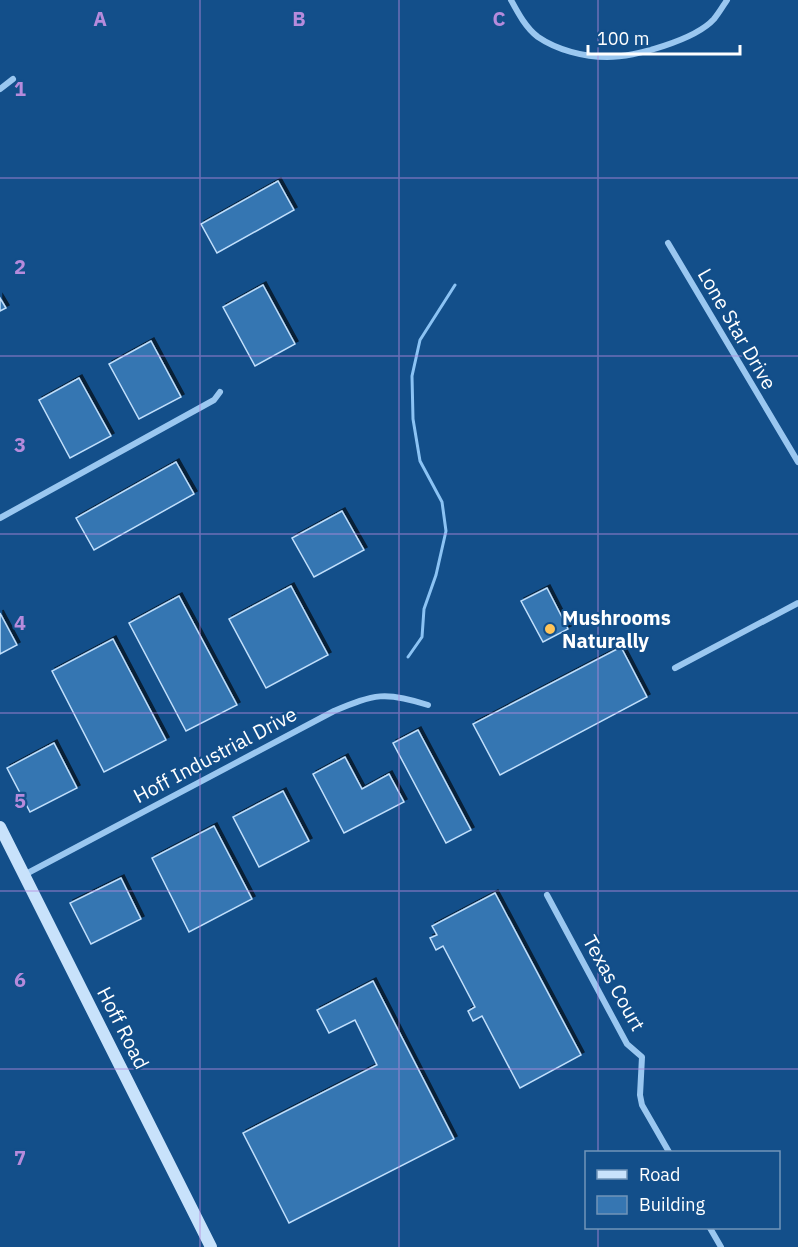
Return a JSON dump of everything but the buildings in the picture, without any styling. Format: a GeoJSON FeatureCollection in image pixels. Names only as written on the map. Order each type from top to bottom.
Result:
{"type":"FeatureCollection","features":[{"type":"Feature","properties":{"kind":"street"},"geometry":{"type":"LineString","coordinates":[[511,0],[524,22],[537,36],[566,51],[607,57],[647,50],[690,35],[713,20],[727,0]]}},
{"type":"Feature","properties":{"kind":"street"},"geometry":{"type":"LineString","coordinates":[[0,89],[13,79]]}},
{"type":"Feature","properties":{"kind":"street","name":"Lone Star Drive"},"geometry":{"type":"LineString","coordinates":[[668,243],[798,462]]}},
{"type":"Feature","properties":{"kind":"street"},"geometry":{"type":"LineString","coordinates":[[0,518],[214,400],[220,392]]}},
{"type":"Feature","properties":{"kind":"street"},"geometry":{"type":"LineString","coordinates":[[675,668],[798,603]]}},
{"type":"Feature","properties":{"kind":"street","name":"Hoff Industrial Drive"},"geometry":{"type":"LineString","coordinates":[[24,875],[368,696],[386,694],[428,705]]}},
{"type":"Feature","properties":{"kind":"street","name":"Hoff Road"},"geometry":{"type":"LineString","coordinates":[[0,827],[211,1247]]}},
{"type":"Feature","properties":{"kind":"street","name":"Texas Court"},"geometry":{"type":"LineString","coordinates":[[548,896],[627,1044],[642,1057],[640,1095],[642,1104],[668,1151]]}},
{"type":"Feature","properties":{"kind":"street"},"geometry":{"type":"LineString","coordinates":[[711,1229],[721,1247]]}},
{"type":"Feature","properties":{"kind":"waterway"},"geometry":{"type":"LineString","coordinates":[[408,657],[422,637],[424,609],[436,575],[446,531],[442,502],[420,461],[413,419],[412,376],[420,340],[455,285]]}},
{"type":"Feature","properties":{"kind":"place","name":"Mushrooms Naturally"},"geometry":{"type":"Point","coordinates":[550,629]}}]}
